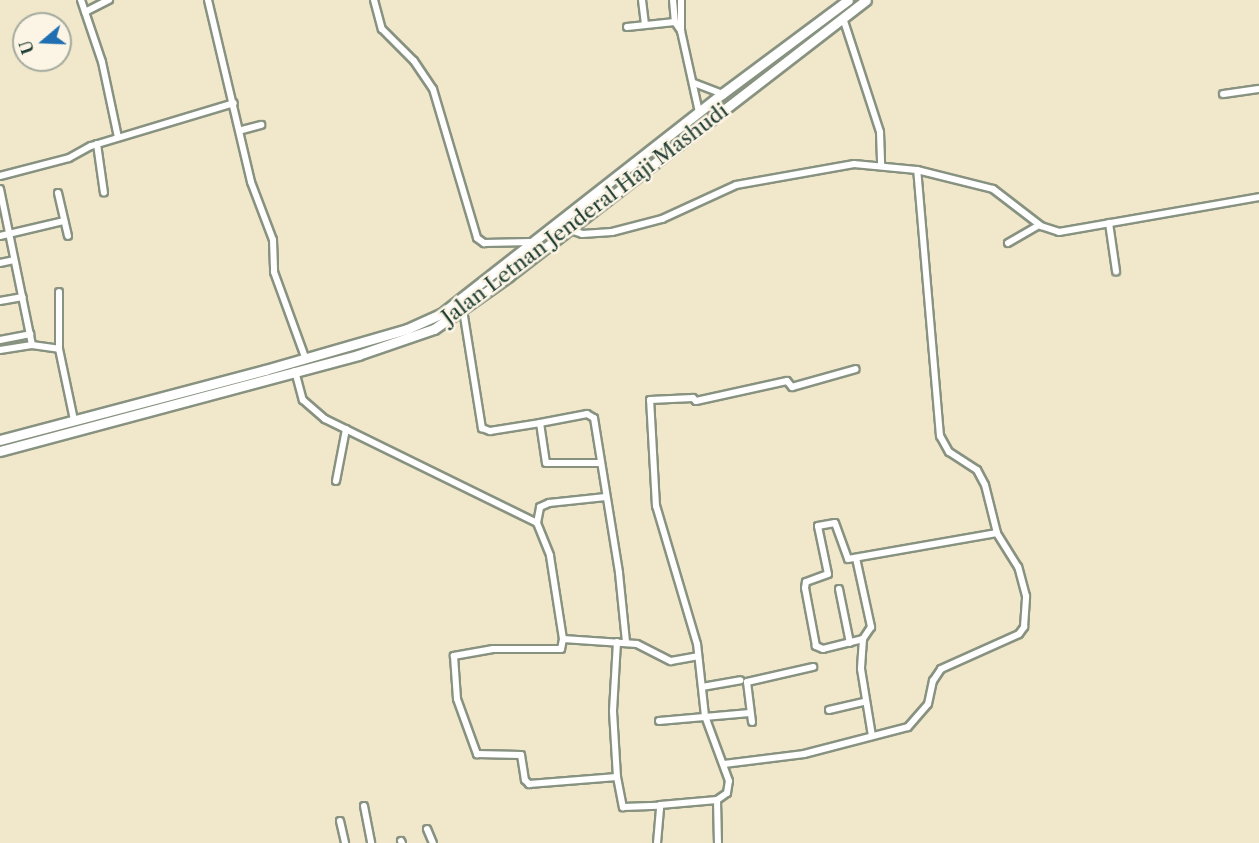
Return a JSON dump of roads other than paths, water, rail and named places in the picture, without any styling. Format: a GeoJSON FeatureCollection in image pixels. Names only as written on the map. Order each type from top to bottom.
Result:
{"type":"FeatureCollection","features":[{"type":"Feature","properties":{"kind":"main road","name":"Jalan Letnan Jenderal Haji Mashudi"},"geometry":{"type":"LineString","coordinates":[[0,440],[355,344],[441,314],[722,94],[848,0]]}},
{"type":"Feature","properties":{"kind":"main road","name":"Jalan Letnan Jenderal Haji Mashudi"},"geometry":{"type":"LineString","coordinates":[[0,452],[358,355],[415,337],[462,310],[866,0]]}},
{"type":"Feature","properties":{"kind":"main road"},"geometry":{"type":"LineString","coordinates":[[355,344],[358,355]]}},
{"type":"Feature","properties":{"kind":"street"},"geometry":{"type":"LineString","coordinates":[[81,0],[102,62],[118,137]]}},
{"type":"Feature","properties":{"kind":"street"},"geometry":{"type":"LineString","coordinates":[[85,12],[109,0]]}},
{"type":"Feature","properties":{"kind":"street"},"geometry":{"type":"LineString","coordinates":[[208,0],[242,130],[251,182],[273,240],[279,289],[305,357]]}},
{"type":"Feature","properties":{"kind":"street"},"geometry":{"type":"LineString","coordinates":[[374,0],[382,29],[414,61],[433,88],[477,238],[484,243],[535,242]]}},
{"type":"Feature","properties":{"kind":"street"},"geometry":{"type":"LineString","coordinates":[[642,0],[645,24]]}},
{"type":"Feature","properties":{"kind":"street"},"geometry":{"type":"LineString","coordinates":[[672,0],[675,22],[681,31]]}},
{"type":"Feature","properties":{"kind":"street"},"geometry":{"type":"LineString","coordinates":[[681,0],[681,31],[699,112]]}},
{"type":"Feature","properties":{"kind":"street"},"geometry":{"type":"LineString","coordinates":[[843,18],[880,132],[881,164]]}},
{"type":"Feature","properties":{"kind":"street"},"geometry":{"type":"LineString","coordinates":[[627,27],[675,22]]}},
{"type":"Feature","properties":{"kind":"street"},"geometry":{"type":"LineString","coordinates":[[694,83],[722,94]]}},
{"type":"Feature","properties":{"kind":"street"},"geometry":{"type":"LineString","coordinates":[[1223,94],[1259,89]]}},
{"type":"Feature","properties":{"kind":"street"},"geometry":{"type":"LineString","coordinates":[[0,176],[69,158],[97,144],[118,137],[234,103]]}},
{"type":"Feature","properties":{"kind":"street"},"geometry":{"type":"LineString","coordinates":[[242,130],[261,125]]}},
{"type":"Feature","properties":{"kind":"street"},"geometry":{"type":"LineString","coordinates":[[97,144],[104,193]]}},
{"type":"Feature","properties":{"kind":"street"},"geometry":{"type":"LineString","coordinates":[[567,229],[582,234],[612,232],[662,219],[736,185],[816,169],[881,164],[917,170],[999,191],[1039,225],[1059,232],[1259,197]]}},
{"type":"Feature","properties":{"kind":"street"},"geometry":{"type":"LineString","coordinates":[[724,764],[777,759],[872,736],[914,723],[928,704],[933,681],[941,669],[1018,634],[1024,627],[1026,596],[1018,567],[997,533],[985,485],[977,470],[949,452],[940,436],[917,170]]}},
{"type":"Feature","properties":{"kind":"street"},"geometry":{"type":"LineString","coordinates":[[0,189],[32,345]]}},
{"type":"Feature","properties":{"kind":"street"},"geometry":{"type":"LineString","coordinates":[[58,193],[68,236]]}},
{"type":"Feature","properties":{"kind":"street"},"geometry":{"type":"LineString","coordinates":[[0,236],[64,221]]}},
{"type":"Feature","properties":{"kind":"street"},"geometry":{"type":"LineString","coordinates":[[1109,223],[1116,271]]}},
{"type":"Feature","properties":{"kind":"street"},"geometry":{"type":"LineString","coordinates":[[1008,243],[1039,225]]}},
{"type":"Feature","properties":{"kind":"street"},"geometry":{"type":"LineString","coordinates":[[0,263],[14,260]]}},
{"type":"Feature","properties":{"kind":"street"},"geometry":{"type":"LineString","coordinates":[[59,292],[59,349],[74,420]]}},
{"type":"Feature","properties":{"kind":"street"},"geometry":{"type":"LineString","coordinates":[[0,301],[23,297]]}},
{"type":"Feature","properties":{"kind":"street"},"geometry":{"type":"LineString","coordinates":[[462,310],[480,425],[490,431],[592,416],[601,463],[626,642]]}},
{"type":"Feature","properties":{"kind":"street"},"geometry":{"type":"LineString","coordinates":[[0,340],[30,334]]}},
{"type":"Feature","properties":{"kind":"street"},"geometry":{"type":"LineString","coordinates":[[0,350],[32,345],[59,349]]}},
{"type":"Feature","properties":{"kind":"street"},"geometry":{"type":"LineString","coordinates":[[718,843],[717,800],[729,787],[724,764],[705,716],[698,656],[657,506],[650,400],[693,398],[696,401],[788,381],[792,387],[856,369]]}},
{"type":"Feature","properties":{"kind":"street"},"geometry":{"type":"LineString","coordinates":[[296,371],[300,393],[308,405],[346,429],[537,523]]}},
{"type":"Feature","properties":{"kind":"street"},"geometry":{"type":"LineString","coordinates":[[540,423],[546,463],[601,463]]}},
{"type":"Feature","properties":{"kind":"street"},"geometry":{"type":"LineString","coordinates":[[336,482],[346,429]]}},
{"type":"Feature","properties":{"kind":"street"},"geometry":{"type":"LineString","coordinates":[[606,497],[549,503],[540,507],[537,523],[550,556],[563,639],[561,649],[493,649],[454,656],[457,699],[475,750],[480,756],[521,755],[527,784],[617,777]]}},
{"type":"Feature","properties":{"kind":"street"},"geometry":{"type":"LineString","coordinates":[[863,639],[823,649],[814,641],[805,583],[828,572],[818,526],[834,522],[846,559],[997,533]]}},
{"type":"Feature","properties":{"kind":"street"},"geometry":{"type":"LineString","coordinates":[[856,558],[871,627],[863,639],[866,702],[872,736]]}},
{"type":"Feature","properties":{"kind":"street"},"geometry":{"type":"LineString","coordinates":[[839,590],[850,643]]}},
{"type":"Feature","properties":{"kind":"street"},"geometry":{"type":"LineString","coordinates":[[563,639],[637,644],[664,660],[698,656]]}},
{"type":"Feature","properties":{"kind":"street"},"geometry":{"type":"LineString","coordinates":[[617,642],[613,711],[617,777],[623,807],[717,800]]}},
{"type":"Feature","properties":{"kind":"street"},"geometry":{"type":"LineString","coordinates":[[752,722],[747,681],[813,667]]}},
{"type":"Feature","properties":{"kind":"street"},"geometry":{"type":"LineString","coordinates":[[702,687],[740,680]]}},
{"type":"Feature","properties":{"kind":"street"},"geometry":{"type":"LineString","coordinates":[[829,710],[866,702]]}},
{"type":"Feature","properties":{"kind":"street"},"geometry":{"type":"LineString","coordinates":[[659,721],[750,713]]}},
{"type":"Feature","properties":{"kind":"street"},"geometry":{"type":"LineString","coordinates":[[364,806],[371,843]]}},
{"type":"Feature","properties":{"kind":"street"},"geometry":{"type":"LineString","coordinates":[[657,843],[658,806]]}},
{"type":"Feature","properties":{"kind":"street"},"geometry":{"type":"LineString","coordinates":[[340,821],[345,843]]}},
{"type":"Feature","properties":{"kind":"street"},"geometry":{"type":"LineString","coordinates":[[427,829],[432,843]]}}]}
